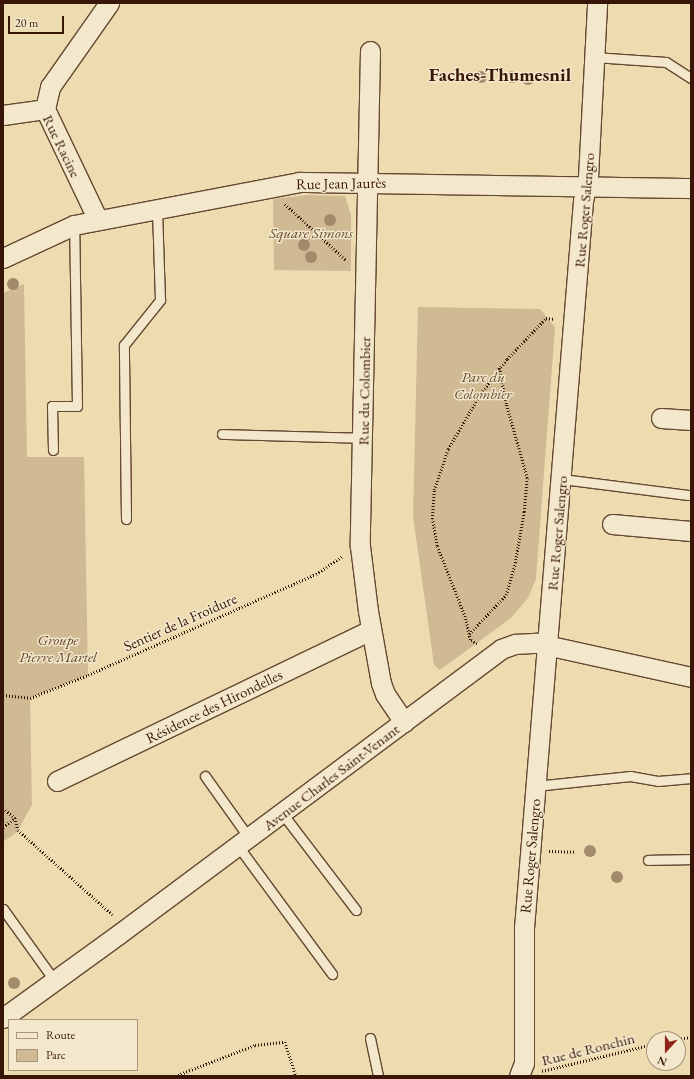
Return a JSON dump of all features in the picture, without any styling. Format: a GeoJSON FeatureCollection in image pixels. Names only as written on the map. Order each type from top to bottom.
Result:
{"type":"FeatureCollection","features":[{"type":"Feature","properties":{"kind":"street"},"geometry":{"type":"LineString","coordinates":[[45,109],[50,87],[109,3]]}},
{"type":"Feature","properties":{"kind":"street","name":"Rue Roger Salengro"},"geometry":{"type":"LineString","coordinates":[[526,1071],[524,928],[562,480],[583,201],[587,186],[597,3]]}},
{"type":"Feature","properties":{"kind":"street","name":"Rue du Colombier"},"geometry":{"type":"LineString","coordinates":[[370,52],[367,282],[360,546],[371,630],[383,690],[404,722]]}},
{"type":"Feature","properties":{"kind":"street","name":"Rue Racine"},"geometry":{"type":"LineString","coordinates":[[3,115],[45,109],[98,220]]}},
{"type":"Feature","properties":{"kind":"street","name":"Rue Jean Jaurès"},"geometry":{"type":"LineString","coordinates":[[3,258],[74,225],[261,189],[313,181],[691,188]]}},
{"type":"Feature","properties":{"kind":"street"},"geometry":{"type":"LineString","coordinates":[[661,418],[691,420]]}},
{"type":"Feature","properties":{"kind":"street"},"geometry":{"type":"LineString","coordinates":[[612,524],[691,531]]}},
{"type":"Feature","properties":{"kind":"street","name":"Résidence des Hirondelles"},"geometry":{"type":"LineString","coordinates":[[57,781],[371,630]]}},
{"type":"Feature","properties":{"kind":"street","name":"Avenue Charles Saint-Venant"},"geometry":{"type":"LineString","coordinates":[[3,1018],[119,934],[494,654],[515,644],[548,645],[691,677]]}},
{"type":"Feature","properties":{"kind":"lane"},"geometry":{"type":"LineString","coordinates":[[594,57],[666,62],[691,78]]}},
{"type":"Feature","properties":{"kind":"lane"},"geometry":{"type":"LineString","coordinates":[[126,519],[124,345],[160,300],[157,209]]}},
{"type":"Feature","properties":{"kind":"lane"},"geometry":{"type":"LineString","coordinates":[[53,450],[52,406],[76,406],[74,225]]}},
{"type":"Feature","properties":{"kind":"lane"},"geometry":{"type":"LineString","coordinates":[[222,434],[363,438]]}},
{"type":"Feature","properties":{"kind":"lane"},"geometry":{"type":"LineString","coordinates":[[562,480],[688,495]]}},
{"type":"Feature","properties":{"kind":"lane"},"geometry":{"type":"LineString","coordinates":[[205,776],[243,842],[332,974]]}},
{"type":"Feature","properties":{"kind":"lane"},"geometry":{"type":"LineString","coordinates":[[535,786],[630,776],[658,781],[691,778]]}},
{"type":"Feature","properties":{"kind":"lane"},"geometry":{"type":"LineString","coordinates":[[282,813],[356,910]]}},
{"type":"Feature","properties":{"kind":"lane"},"geometry":{"type":"LineString","coordinates":[[648,860],[691,858]]}},
{"type":"Feature","properties":{"kind":"lane"},"geometry":{"type":"LineString","coordinates":[[3,909],[54,980]]}},
{"type":"Feature","properties":{"kind":"lane"},"geometry":{"type":"LineString","coordinates":[[370,1038],[378,1076]]}},
{"type":"Feature","properties":{"kind":"path"},"geometry":{"type":"LineString","coordinates":[[261,189],[283,202],[311,226],[367,282]]}},
{"type":"Feature","properties":{"kind":"path"},"geometry":{"type":"LineString","coordinates":[[494,654],[470,640],[465,617],[438,546],[432,519],[434,490],[448,449],[499,368],[546,318],[561,320],[573,335]]}},
{"type":"Feature","properties":{"kind":"path"},"geometry":{"type":"LineString","coordinates":[[469,634],[506,595],[515,563],[528,478],[506,404],[499,368]]}},
{"type":"Feature","properties":{"kind":"path","name":"Sentier de la Froidure"},"geometry":{"type":"LineString","coordinates":[[3,695],[30,698],[88,675],[316,574],[360,546]]}},
{"type":"Feature","properties":{"kind":"path"},"geometry":{"type":"LineString","coordinates":[[3,808],[15,818],[18,830],[113,915],[119,934]]}},
{"type":"Feature","properties":{"kind":"path"},"geometry":{"type":"LineString","coordinates":[[3,827],[15,818]]}},
{"type":"Feature","properties":{"kind":"path"},"geometry":{"type":"LineString","coordinates":[[530,850],[574,852]]}},
{"type":"Feature","properties":{"kind":"path"},"geometry":{"type":"LineString","coordinates":[[175,1076],[256,1045],[285,1042],[296,1076]]}},
{"type":"Feature","properties":{"kind":"path","name":"Rue de Ronchin"},"geometry":{"type":"LineString","coordinates":[[526,1071],[646,1046]]}},
{"type":"Feature","properties":{"kind":"green space","name":"Square Simons"},"geometry":{"type":"Polygon","coordinates":[[[307,195],[345,196],[351,215],[351,271],[274,270],[273,199],[307,195]]]}},
{"type":"Feature","properties":{"kind":"green space","name":"Groupe Pierre Martel"},"geometry":{"type":"Polygon","coordinates":[[[24,284],[27,457],[84,457],[88,675],[30,698],[32,805],[17,832],[3,842],[3,293],[24,284]]]}},
{"type":"Feature","properties":{"kind":"green space","name":"Parc du Colombier"},"geometry":{"type":"Polygon","coordinates":[[[418,307],[540,309],[555,327],[536,579],[528,598],[511,618],[440,670],[434,665],[413,516],[418,307]]]}},
{"type":"Feature","properties":{"kind":"district","name":"Faches-Thumesnil"},"geometry":{"type":"Point","coordinates":[500,75]}}]}
